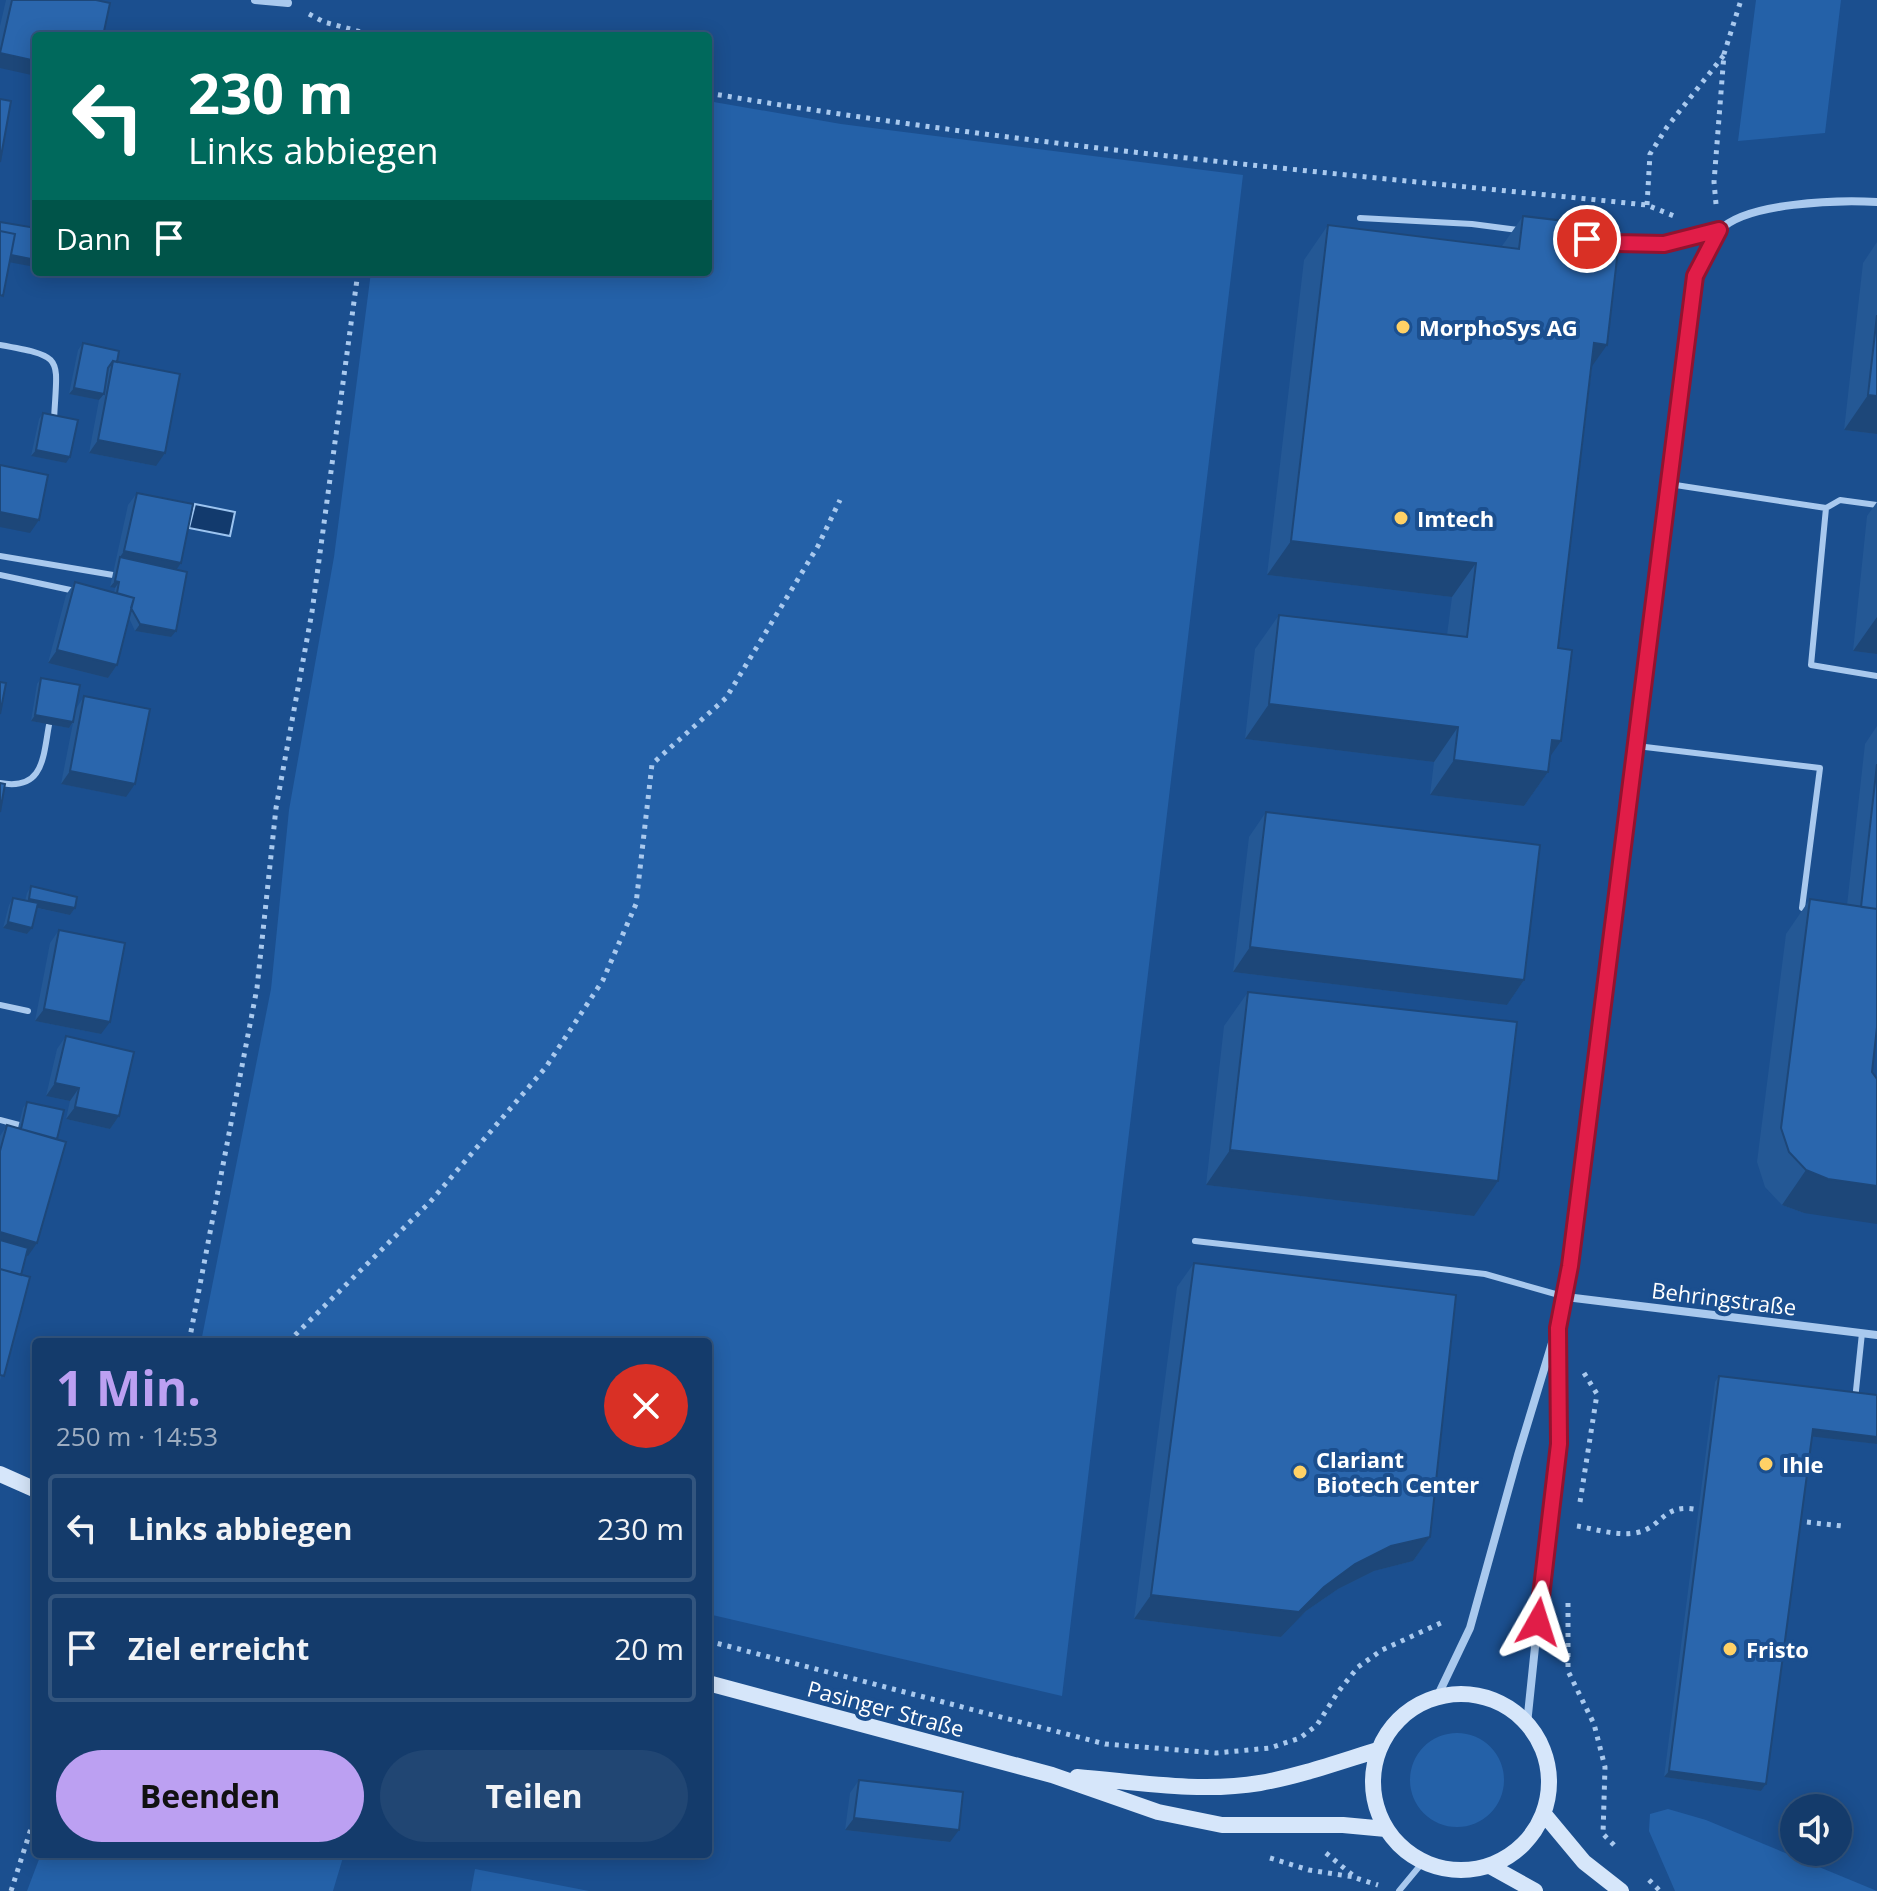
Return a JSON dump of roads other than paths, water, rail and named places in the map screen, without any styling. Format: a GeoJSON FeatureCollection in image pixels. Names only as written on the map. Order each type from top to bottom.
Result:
{"type":"FeatureCollection","features":[{"type":"Feature","properties":{"kind":"main road"},"geometry":{"type":"LineString","coordinates":[[0,1474],[32,1488]]}},
{"type":"Feature","properties":{"kind":"main road","name":"Pasinger Straße"},"geometry":{"type":"LineString","coordinates":[[712,1684],[1052,1775],[1158,1812],[1222,1825],[1343,1825],[1386,1829]]}},
{"type":"Feature","properties":{"kind":"main road"},"geometry":{"type":"LineString","coordinates":[[1471,1694],[1492,1699],[1511,1709],[1527,1724],[1540,1744],[1548,1766],[1549,1790],[1544,1814],[1531,1836],[1513,1854],[1490,1866],[1468,1870],[1445,1869],[1423,1862],[1402,1848],[1386,1829],[1375,1804],[1373,1777],[1378,1750],[1389,1730],[1406,1712],[1438,1695],[1471,1694]]}},
{"type":"Feature","properties":{"kind":"main road","name":"Pasinger Straße"},"geometry":{"type":"LineString","coordinates":[[1052,1775],[1205,1787],[1245,1784],[1303,1774],[1378,1750]]}},
{"type":"Feature","properties":{"kind":"main road"},"geometry":{"type":"LineString","coordinates":[[1544,1814],[1584,1862],[1621,1891]]}},
{"type":"Feature","properties":{"kind":"main road"},"geometry":{"type":"LineString","coordinates":[[1490,1866],[1535,1891]]}},
{"type":"Feature","properties":{"kind":"street"},"geometry":{"type":"LineString","coordinates":[[255,0],[288,3]]}},
{"type":"Feature","properties":{"kind":"street"},"geometry":{"type":"LineString","coordinates":[[1438,1695],[1470,1628],[1566,1297],[1695,276],[1719,230],[1755,211],[1838,200],[1877,202]]}},
{"type":"Feature","properties":{"kind":"street","name":"Behringstraße"},"geometry":{"type":"LineString","coordinates":[[1566,1297],[1877,1335]]}},
{"type":"Feature","properties":{"kind":"street"},"geometry":{"type":"LineString","coordinates":[[1527,1724],[1559,1444],[1558,1328]]}},
{"type":"Feature","properties":{"kind":"lane"},"geometry":{"type":"LineString","coordinates":[[1360,218],[1472,224],[1530,232]]}},
{"type":"Feature","properties":{"kind":"lane"},"geometry":{"type":"LineString","coordinates":[[1602,241],[1664,244],[1719,230]]}},
{"type":"Feature","properties":{"kind":"lane"},"geometry":{"type":"LineString","coordinates":[[0,345],[36,351],[50,357],[58,371],[54,422]]}},
{"type":"Feature","properties":{"kind":"lane"},"geometry":{"type":"LineString","coordinates":[[1669,484],[1826,508],[1840,500],[1877,505]]}},
{"type":"Feature","properties":{"kind":"lane"},"geometry":{"type":"LineString","coordinates":[[1826,508],[1811,665],[1877,676]]}},
{"type":"Feature","properties":{"kind":"lane"},"geometry":{"type":"LineString","coordinates":[[0,556],[113,575]]}},
{"type":"Feature","properties":{"kind":"lane"},"geometry":{"type":"LineString","coordinates":[[0,575],[87,593]]}},
{"type":"Feature","properties":{"kind":"lane"},"geometry":{"type":"LineString","coordinates":[[0,783],[22,783],[33,778],[40,768],[49,725]]}},
{"type":"Feature","properties":{"kind":"lane"},"geometry":{"type":"LineString","coordinates":[[1637,746],[1820,768],[1802,908]]}},
{"type":"Feature","properties":{"kind":"lane"},"geometry":{"type":"LineString","coordinates":[[0,1005],[28,1011]]}},
{"type":"Feature","properties":{"kind":"lane"},"geometry":{"type":"LineString","coordinates":[[0,1120],[19,1125]]}},
{"type":"Feature","properties":{"kind":"lane"},"geometry":{"type":"LineString","coordinates":[[1195,1241],[1485,1274],[1566,1297]]}},
{"type":"Feature","properties":{"kind":"lane"},"geometry":{"type":"LineString","coordinates":[[1855,1400],[1862,1333]]}},
{"type":"Feature","properties":{"kind":"lane"},"geometry":{"type":"LineString","coordinates":[[1399,1891],[1423,1862]]}},
{"type":"Feature","properties":{"kind":"place","name":"MorphoSys AG"},"geometry":{"type":"Point","coordinates":[1403,327]}},
{"type":"Feature","properties":{"kind":"place","name":"Imtech"},"geometry":{"type":"Point","coordinates":[1401,518]}},
{"type":"Feature","properties":{"kind":"place","name":"Ihle"},"geometry":{"type":"Point","coordinates":[1766,1464]}},
{"type":"Feature","properties":{"kind":"place","name":"Clariant Biotech Center"},"geometry":{"type":"Point","coordinates":[1300,1472]}},
{"type":"Feature","properties":{"kind":"place","name":"Fristo"},"geometry":{"type":"Point","coordinates":[1730,1649]}}]}
